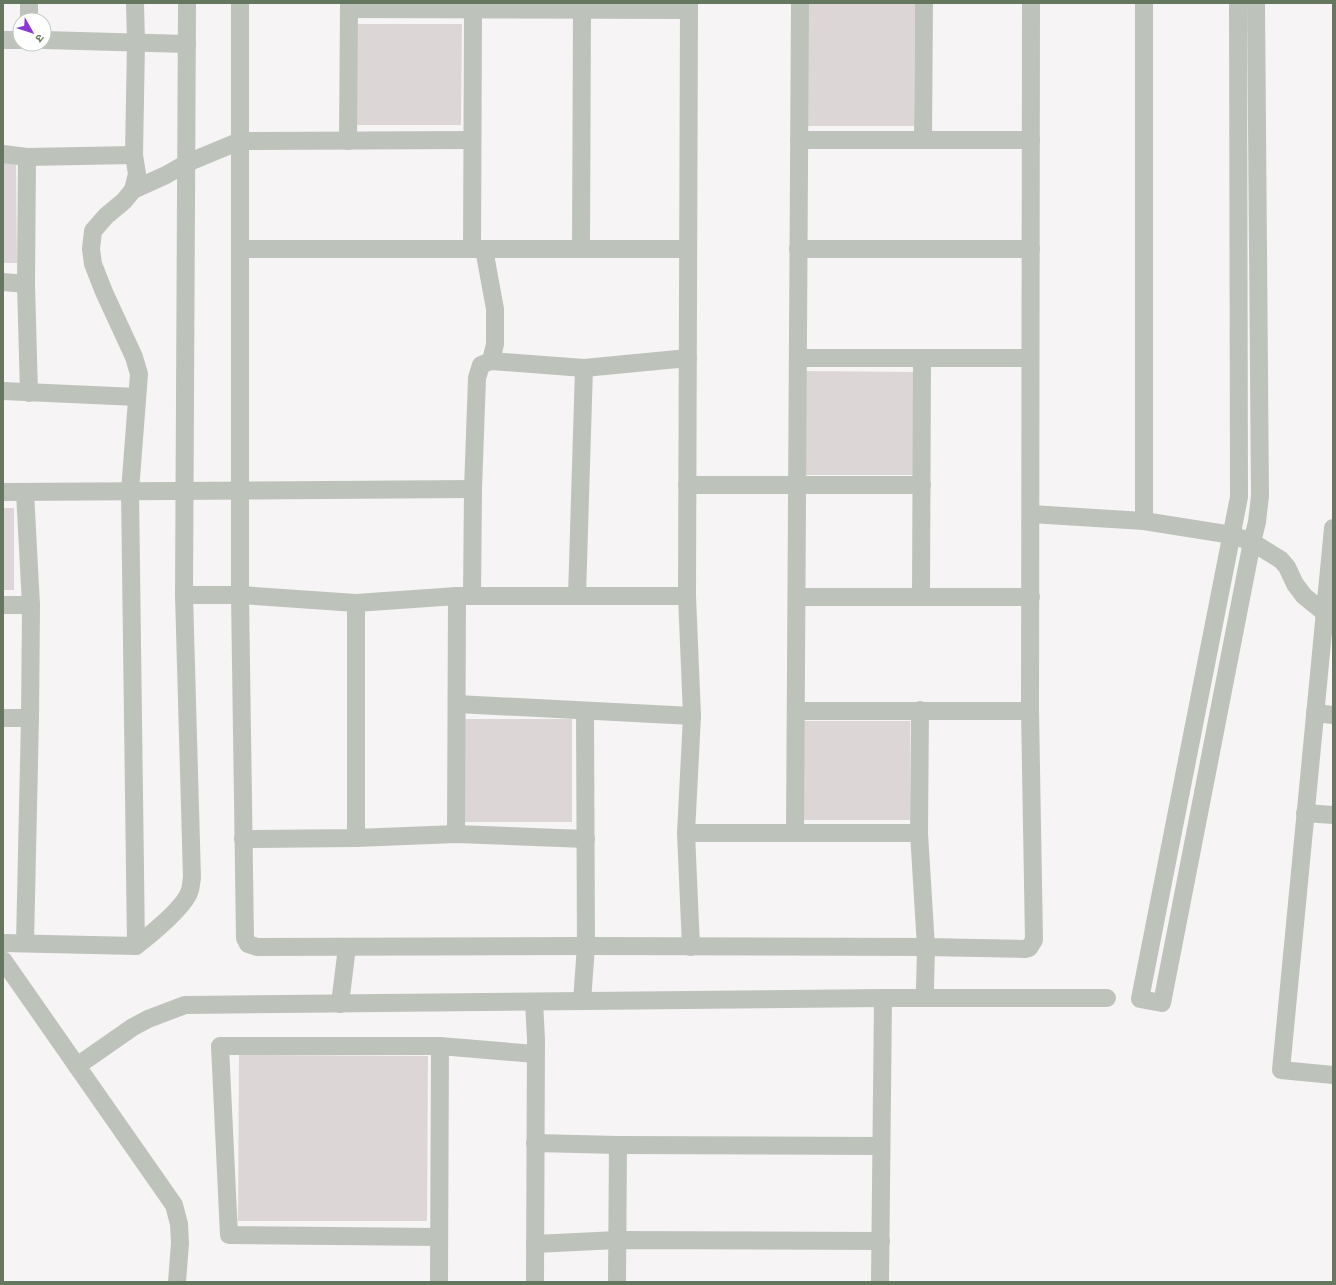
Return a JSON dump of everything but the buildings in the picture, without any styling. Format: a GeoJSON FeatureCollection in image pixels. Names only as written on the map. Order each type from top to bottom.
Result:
{"type":"FeatureCollection","features":[{"type":"Feature","properties":{"kind":"street"},"geometry":{"type":"LineString","coordinates":[[135,3],[136,43],[134,155],[137,174],[133,190],[124,201],[106,216],[93,230],[92,249],[93,264],[104,292],[134,357],[139,374],[130,491],[136,946]]}},
{"type":"Feature","properties":{"kind":"street"},"geometry":{"type":"LineString","coordinates":[[3,943],[136,946],[154,932],[182,904],[190,892],[192,878],[184,595],[187,3]]}},
{"type":"Feature","properties":{"kind":"street"},"geometry":{"type":"LineString","coordinates":[[240,3],[240,595],[242,839],[245,938],[248,944],[257,947],[586,946],[926,947],[1025,949],[1029,948],[1034,940],[1030,711],[1031,3]]}},
{"type":"Feature","properties":{"kind":"street"},"geometry":{"type":"LineString","coordinates":[[796,833],[800,3]]}},
{"type":"Feature","properties":{"kind":"street"},"geometry":{"type":"LineString","coordinates":[[923,140],[924,3]]}},
{"type":"Feature","properties":{"kind":"street"},"geometry":{"type":"LineString","coordinates":[[1144,3],[1144,521]]}},
{"type":"Feature","properties":{"kind":"street"},"geometry":{"type":"LineString","coordinates":[[1238,3],[1239,497],[1140,999],[1162,1003],[1257,522],[1260,496],[1256,3]]}},
{"type":"Feature","properties":{"kind":"street"},"geometry":{"type":"LineString","coordinates":[[348,141],[349,6],[473,9],[582,9],[689,6],[687,596],[692,716],[686,833],[691,947]]}},
{"type":"Feature","properties":{"kind":"street"},"geometry":{"type":"LineString","coordinates":[[473,9],[472,140],[478,249],[495,309],[495,344],[491,361]]}},
{"type":"Feature","properties":{"kind":"street"},"geometry":{"type":"LineString","coordinates":[[581,249],[582,9]]}},
{"type":"Feature","properties":{"kind":"street"},"geometry":{"type":"LineString","coordinates":[[52,40],[187,44]]}},
{"type":"Feature","properties":{"kind":"street"},"geometry":{"type":"LineString","coordinates":[[133,190],[166,175],[186,163],[240,141],[472,140]]}},
{"type":"Feature","properties":{"kind":"street"},"geometry":{"type":"LineString","coordinates":[[799,140],[1031,140]]}},
{"type":"Feature","properties":{"kind":"street"},"geometry":{"type":"LineString","coordinates":[[3,154],[27,157],[134,155]]}},
{"type":"Feature","properties":{"kind":"street"},"geometry":{"type":"LineString","coordinates":[[27,157],[26,284],[30,393]]}},
{"type":"Feature","properties":{"kind":"street"},"geometry":{"type":"LineString","coordinates":[[240,249],[688,249]]}},
{"type":"Feature","properties":{"kind":"street"},"geometry":{"type":"LineString","coordinates":[[798,249],[1031,249]]}},
{"type":"Feature","properties":{"kind":"street"},"geometry":{"type":"LineString","coordinates":[[3,282],[26,284]]}},
{"type":"Feature","properties":{"kind":"street"},"geometry":{"type":"LineString","coordinates":[[456,834],[457,704],[472,489],[477,378],[481,365],[491,361],[584,368],[688,358]]}},
{"type":"Feature","properties":{"kind":"street"},"geometry":{"type":"LineString","coordinates":[[798,358],[1030,358]]}},
{"type":"Feature","properties":{"kind":"street"},"geometry":{"type":"LineString","coordinates":[[921,597],[922,358]]}},
{"type":"Feature","properties":{"kind":"street"},"geometry":{"type":"LineString","coordinates":[[577,596],[584,368]]}},
{"type":"Feature","properties":{"kind":"street"},"geometry":{"type":"LineString","coordinates":[[3,391],[137,397]]}},
{"type":"Feature","properties":{"kind":"street"},"geometry":{"type":"LineString","coordinates":[[687,485],[922,485]]}},
{"type":"Feature","properties":{"kind":"street"},"geometry":{"type":"LineString","coordinates":[[3,492],[472,489]]}},
{"type":"Feature","properties":{"kind":"street"},"geometry":{"type":"LineString","coordinates":[[25,943],[30,718],[30,605],[26,492]]}},
{"type":"Feature","properties":{"kind":"street"},"geometry":{"type":"LineString","coordinates":[[1030,514],[1144,521],[1232,535],[1252,542],[1281,560],[1287,567],[1295,584],[1304,596],[1329,613]]}},
{"type":"Feature","properties":{"kind":"street"},"geometry":{"type":"LineString","coordinates":[[1333,528],[1329,613],[1315,713],[1280,1070],[1333,1075]]}},
{"type":"Feature","properties":{"kind":"street"},"geometry":{"type":"LineString","coordinates":[[184,595],[240,595],[356,603],[465,596],[687,596]]}},
{"type":"Feature","properties":{"kind":"street"},"geometry":{"type":"LineString","coordinates":[[797,597],[1030,597]]}},
{"type":"Feature","properties":{"kind":"street"},"geometry":{"type":"LineString","coordinates":[[356,603],[356,838]]}},
{"type":"Feature","properties":{"kind":"street"},"geometry":{"type":"LineString","coordinates":[[3,605],[30,605]]}},
{"type":"Feature","properties":{"kind":"street"},"geometry":{"type":"LineString","coordinates":[[457,704],[692,716]]}},
{"type":"Feature","properties":{"kind":"street"},"geometry":{"type":"LineString","coordinates":[[920,710],[919,833],[926,947],[926,998]]}},
{"type":"Feature","properties":{"kind":"street"},"geometry":{"type":"LineString","coordinates":[[582,1001],[586,946],[585,711]]}},
{"type":"Feature","properties":{"kind":"street"},"geometry":{"type":"LineString","coordinates":[[796,711],[1030,711]]}},
{"type":"Feature","properties":{"kind":"street"},"geometry":{"type":"LineString","coordinates":[[1315,713],[1333,715]]}},
{"type":"Feature","properties":{"kind":"street"},"geometry":{"type":"LineString","coordinates":[[3,718],[30,718]]}},
{"type":"Feature","properties":{"kind":"street"},"geometry":{"type":"LineString","coordinates":[[1306,813],[1333,815]]}},
{"type":"Feature","properties":{"kind":"street"},"geometry":{"type":"LineString","coordinates":[[686,833],[919,833]]}},
{"type":"Feature","properties":{"kind":"street"},"geometry":{"type":"LineString","coordinates":[[242,839],[356,838],[456,834],[586,839]]}},
{"type":"Feature","properties":{"kind":"street"},"geometry":{"type":"LineString","coordinates":[[340,1004],[347,947]]}},
{"type":"Feature","properties":{"kind":"street"},"geometry":{"type":"LineString","coordinates":[[3,960],[174,1205],[179,1224],[180,1243],[178,1282]]}},
{"type":"Feature","properties":{"kind":"street"},"geometry":{"type":"LineString","coordinates":[[880,1282],[883,998]]}},
{"type":"Feature","properties":{"kind":"street"},"geometry":{"type":"LineString","coordinates":[[77,1066],[148,1019],[185,1005],[883,998],[1107,998]]}},
{"type":"Feature","properties":{"kind":"street"},"geometry":{"type":"LineString","coordinates":[[534,1002],[536,1039],[535,1282]]}},
{"type":"Feature","properties":{"kind":"street"},"geometry":{"type":"LineString","coordinates":[[439,1237],[229,1235],[220,1046],[440,1046],[535,1054]]}},
{"type":"Feature","properties":{"kind":"street"},"geometry":{"type":"LineString","coordinates":[[439,1282],[440,1046]]}},
{"type":"Feature","properties":{"kind":"street"},"geometry":{"type":"LineString","coordinates":[[535,1143],[618,1145],[881,1146]]}},
{"type":"Feature","properties":{"kind":"street"},"geometry":{"type":"LineString","coordinates":[[617,1282],[618,1145]]}},
{"type":"Feature","properties":{"kind":"street"},"geometry":{"type":"LineString","coordinates":[[535,1244],[617,1240],[881,1241]]}},
{"type":"Feature","properties":{"kind":"shaded area"},"geometry":{"type":"Polygon","coordinates":[[[806,3],[915,3],[914,126],[805,126],[806,3]]]}},
{"type":"Feature","properties":{"kind":"shaded area"},"geometry":{"type":"Polygon","coordinates":[[[356,24],[462,24],[461,125],[355,125],[356,24]]]}},
{"type":"Feature","properties":{"kind":"shaded area"},"geometry":{"type":"Polygon","coordinates":[[[3,163],[16,163],[17,263],[3,263],[3,163]]]}},
{"type":"Feature","properties":{"kind":"shaded area"},"geometry":{"type":"Polygon","coordinates":[[[806,371],[914,372],[914,475],[806,475],[806,371]]]}},
{"type":"Feature","properties":{"kind":"shaded area"},"geometry":{"type":"Polygon","coordinates":[[[3,508],[14,508],[14,590],[3,590],[3,508]]]}},
{"type":"Feature","properties":{"kind":"shaded area"},"geometry":{"type":"Polygon","coordinates":[[[464,719],[572,719],[572,822],[464,822],[464,719]]]}},
{"type":"Feature","properties":{"kind":"shaded area"},"geometry":{"type":"Polygon","coordinates":[[[804,721],[910,721],[910,820],[803,820],[804,721]]]}},
{"type":"Feature","properties":{"kind":"shaded area"},"geometry":{"type":"Polygon","coordinates":[[[239,1055],[428,1056],[427,1221],[238,1221],[239,1055]]]}}]}
